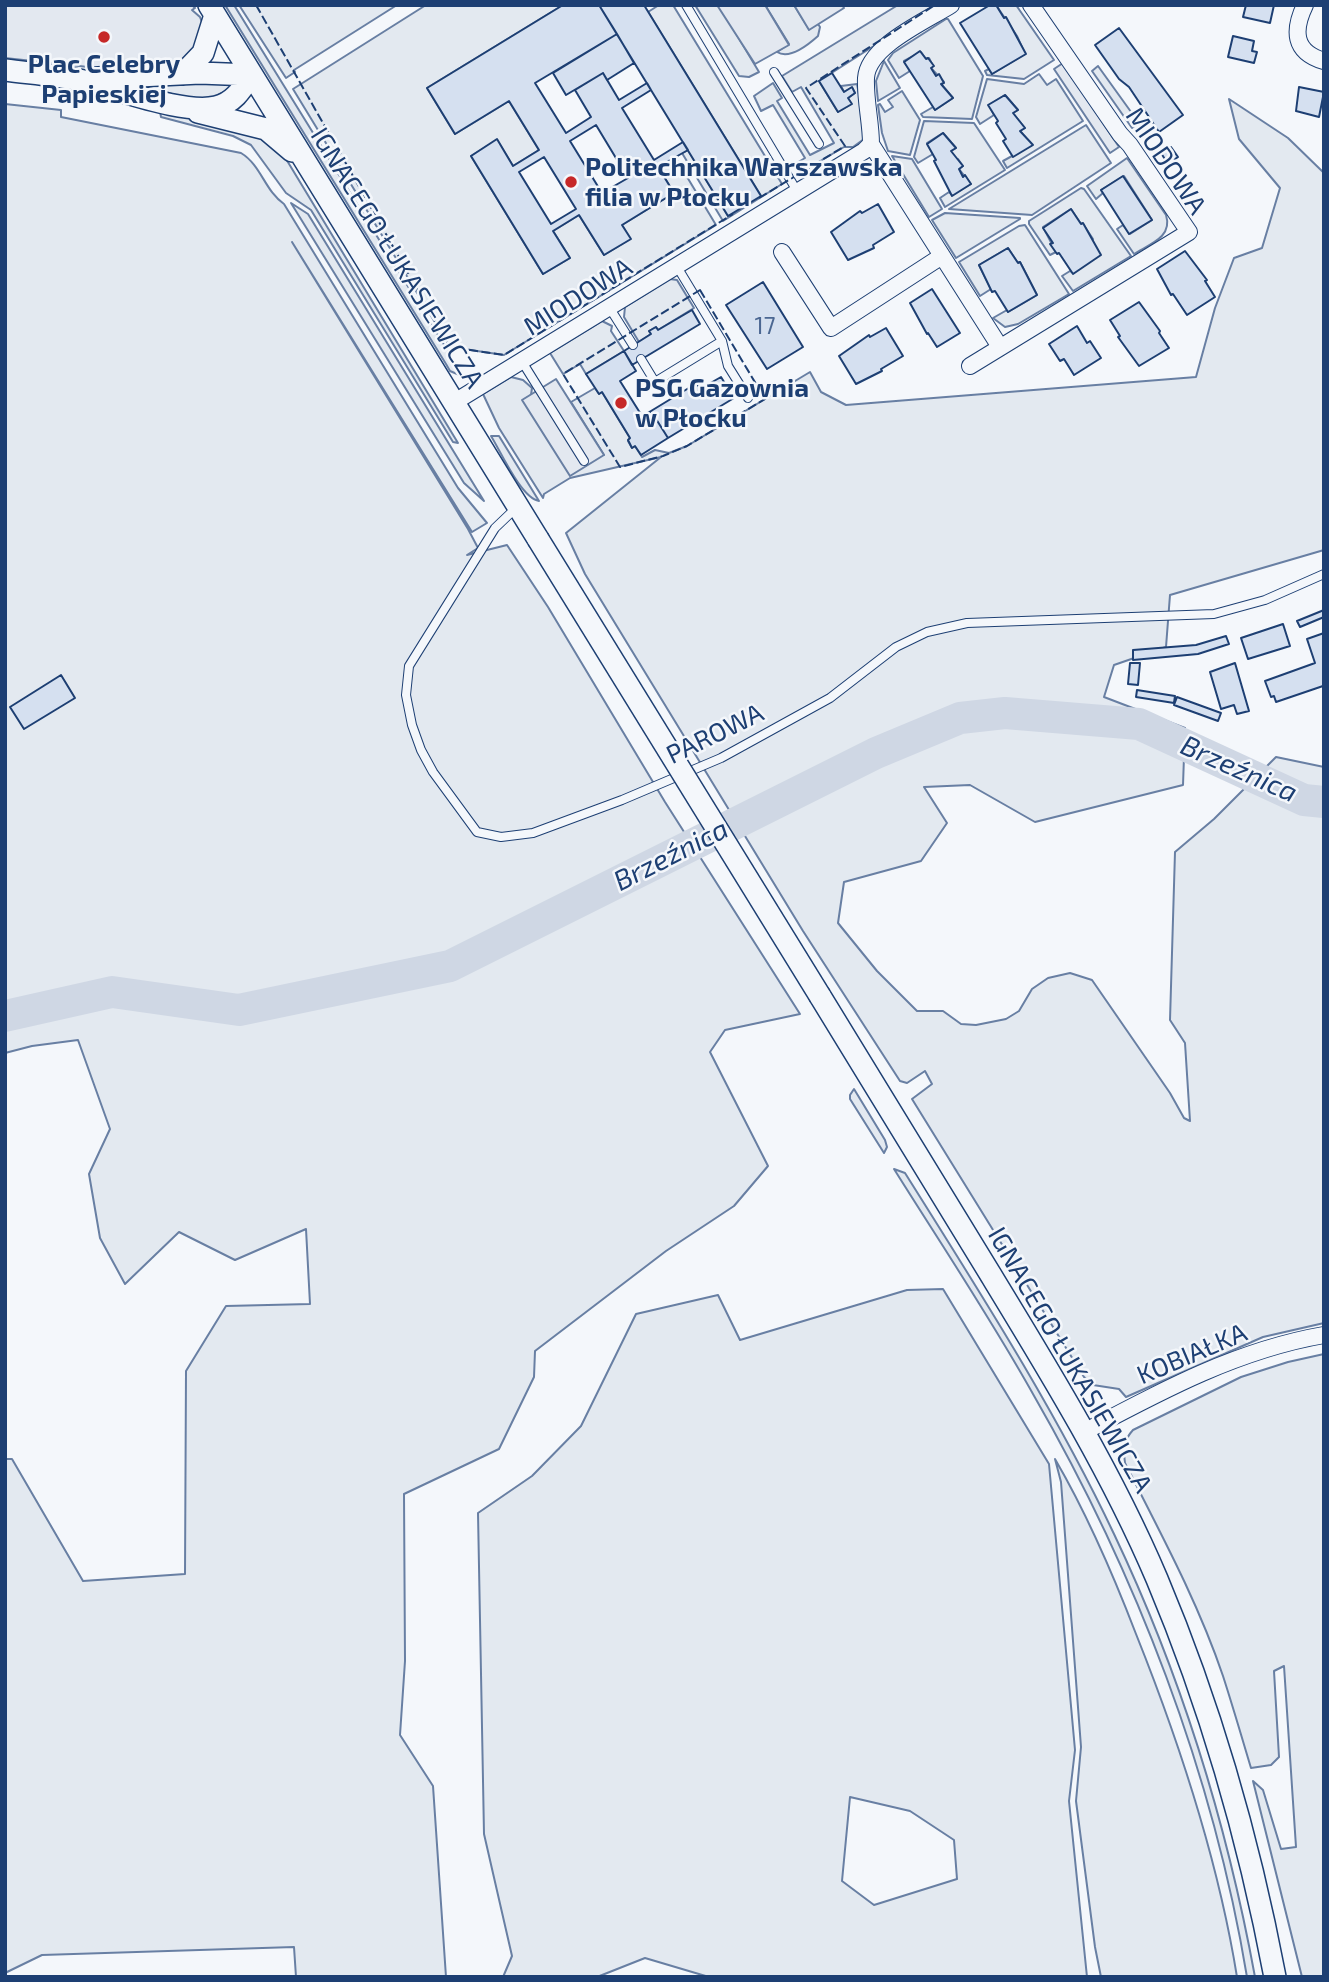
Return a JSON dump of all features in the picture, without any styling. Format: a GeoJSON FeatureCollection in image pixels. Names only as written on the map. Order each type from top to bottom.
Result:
{"type":"FeatureCollection","features":[{"type":"Feature","properties":{"kind":"street"},"geometry":{"type":"LineString","coordinates":[[951,5],[874,55],[868,66],[866,94],[871,144],[1000,347]]}},
{"type":"Feature","properties":{"kind":"street","name":"MIODOWA"},"geometry":{"type":"LineString","coordinates":[[970,366],[1189,232],[1031,5]]}},
{"type":"Feature","properties":{"kind":"street"},"geometry":{"type":"LineString","coordinates":[[1305,5],[1296,30],[1299,42],[1306,53],[1324,61]]}},
{"type":"Feature","properties":{"kind":"street"},"geometry":{"type":"LineString","coordinates":[[183,74],[203,53],[212,10]]}},
{"type":"Feature","properties":{"kind":"street","name":"IGNACEGO ŁUKASIEWICZA"},"geometry":{"type":"LineString","coordinates":[[212,10],[1042,1358],[1084,1432],[1157,1579],[1198,1688],[1244,1832],[1275,1977]]}},
{"type":"Feature","properties":{"kind":"street"},"geometry":{"type":"LineString","coordinates":[[5,70],[75,79],[266,129],[303,160]]}},
{"type":"Feature","properties":{"kind":"street"},"geometry":{"type":"LineString","coordinates":[[75,79],[226,73],[251,75]]}},
{"type":"Feature","properties":{"kind":"street"},"geometry":{"type":"LineString","coordinates":[[155,100],[195,107],[216,107],[233,100],[251,75]]}},
{"type":"Feature","properties":{"kind":"street","name":"MIODOWA"},"geometry":{"type":"LineString","coordinates":[[453,402],[864,151],[871,144]]}},
{"type":"Feature","properties":{"kind":"street"},"geometry":{"type":"LineString","coordinates":[[782,252],[831,328],[942,256]]}},
{"type":"Feature","properties":{"kind":"street","name":"KOBIAŁKA"},"geometry":{"type":"LineString","coordinates":[[1084,1432],[1215,1367],[1275,1346],[1324,1335]]}},
{"type":"Feature","properties":{"kind":"lane"},"geometry":{"type":"LineString","coordinates":[[687,5],[797,191]]}},
{"type":"Feature","properties":{"kind":"lane"},"geometry":{"type":"LineString","coordinates":[[774,72],[819,144]]}},
{"type":"Feature","properties":{"kind":"lane"},"geometry":{"type":"LineString","coordinates":[[676,265],[722,341],[728,366],[748,398]]}},
{"type":"Feature","properties":{"kind":"lane"},"geometry":{"type":"LineString","coordinates":[[609,307],[633,345]]}},
{"type":"Feature","properties":{"kind":"lane"},"geometry":{"type":"LineString","coordinates":[[641,359],[654,382],[722,341]]}},
{"type":"Feature","properties":{"kind":"lane"},"geometry":{"type":"LineString","coordinates":[[521,360],[584,461]]}},
{"type":"Feature","properties":{"kind":"lane","name":"PAROWA"},"geometry":{"type":"LineString","coordinates":[[517,507],[495,528],[409,666],[407,695],[412,725],[421,751],[433,772],[477,832],[501,837],[533,833],[622,800],[721,758],[830,698],[896,647],[927,632],[967,624],[1214,614],[1265,600],[1324,575]]}},
{"type":"Feature","properties":{"kind":"shaded area","name":"Plac Celebry Papieskiej"},"geometry":{"type":"Polygon","coordinates":[[[5,5],[192,5],[195,8],[192,10],[200,17],[203,25],[202,42],[183,64],[125,71],[5,58],[5,5]]]}},
{"type":"Feature","properties":{"kind":"shaded area"},"geometry":{"type":"Polygon","coordinates":[[[225,5],[234,5],[464,377],[450,371],[225,5]]]}},
{"type":"Feature","properties":{"kind":"shaded area"},"geometry":{"type":"Polygon","coordinates":[[[239,5],[397,5],[294,70],[295,72],[286,78],[239,5]]]}},
{"type":"Feature","properties":{"kind":"shaded area"},"geometry":{"type":"Polygon","coordinates":[[[426,5],[563,5],[427,88],[455,134],[509,101],[539,150],[513,166],[497,140],[471,156],[543,274],[570,258],[553,231],[579,215],[604,255],[630,239],[622,225],[674,193],[658,167],[675,157],[716,225],[504,355],[450,347],[293,89],[426,5]]]}},
{"type":"Feature","properties":{"kind":"shaded area"},"geometry":{"type":"Polygon","coordinates":[[[659,5],[673,5],[782,184],[723,221],[682,153],[688,150],[728,216],[761,196],[648,12],[659,5]]]}},
{"type":"Feature","properties":{"kind":"shaded area"},"geometry":{"type":"Polygon","coordinates":[[[695,5],[719,5],[759,72],[749,77],[739,76],[695,5]]]}},
{"type":"Feature","properties":{"kind":"shaded area"},"geometry":{"type":"Polygon","coordinates":[[[717,5],[765,5],[789,45],[755,64],[717,5]]]}},
{"type":"Feature","properties":{"kind":"shaded area"},"geometry":{"type":"Polygon","coordinates":[[[765,5],[794,5],[809,29],[818,24],[818,36],[793,53],[777,52],[789,44],[765,5]]]}},
{"type":"Feature","properties":{"kind":"shaded area"},"geometry":{"type":"Polygon","coordinates":[[[794,5],[842,5],[844,8],[809,30],[794,5]]]}},
{"type":"Feature","properties":{"kind":"shaded area"},"geometry":{"type":"Polygon","coordinates":[[[898,5],[938,5],[819,81],[838,112],[851,104],[848,98],[855,93],[852,88],[844,92],[841,86],[857,84],[865,126],[864,139],[853,147],[844,147],[800,173],[795,164],[805,158],[773,105],[761,111],[754,96],[773,83],[782,98],[777,101],[810,155],[834,143],[801,87],[792,92],[782,76],[898,5]]]}},
{"type":"Feature","properties":{"kind":"shaded area"},"geometry":{"type":"Polygon","coordinates":[[[996,5],[1016,5],[1054,60],[1024,79],[987,75],[985,71],[989,69],[992,74],[1025,54],[1017,36],[996,5]]]}},
{"type":"Feature","properties":{"kind":"shaded area"},"geometry":{"type":"Polygon","coordinates":[[[946,19],[983,76],[972,119],[923,117],[921,114],[933,107],[935,110],[953,98],[941,84],[944,82],[931,68],[933,66],[929,58],[926,59],[921,52],[904,61],[910,71],[899,78],[888,60],[893,53],[946,19]]]}},
{"type":"Feature","properties":{"kind":"shaded area"},"geometry":{"type":"Polygon","coordinates":[[[884,61],[900,88],[878,101],[876,81],[884,61]]]}},
{"type":"Feature","properties":{"kind":"shaded area"},"geometry":{"type":"Polygon","coordinates":[[[1063,63],[1119,147],[1110,153],[1054,69],[1063,63]]]}},
{"type":"Feature","properties":{"kind":"shaded area"},"geometry":{"type":"Polygon","coordinates":[[[1098,66],[1139,123],[1132,128],[1092,71],[1098,66]]]}},
{"type":"Feature","properties":{"kind":"shaded area"},"geometry":{"type":"Polygon","coordinates":[[[1039,74],[1047,85],[1056,79],[1083,121],[1007,168],[1003,161],[1032,145],[1020,131],[1025,128],[1013,113],[1018,110],[1005,95],[989,105],[994,115],[980,124],[976,117],[987,79],[1024,84],[1039,74]]]}},
{"type":"Feature","properties":{"kind":"shaded area"},"geometry":{"type":"Polygon","coordinates":[[[233,83],[215,97],[199,100],[164,92],[163,85],[233,83]]]}},
{"type":"Feature","properties":{"kind":"shaded area"},"geometry":{"type":"Polygon","coordinates":[[[902,91],[920,120],[910,155],[888,151],[878,105],[880,104],[885,112],[893,107],[888,100],[902,91]]]}},
{"type":"Feature","properties":{"kind":"shaded area"},"geometry":{"type":"Polygon","coordinates":[[[1229,99],[1288,138],[1324,173],[1324,550],[1170,595],[1166,647],[1114,665],[1104,697],[1185,728],[1183,785],[1035,822],[970,785],[924,787],[947,823],[921,861],[844,882],[838,923],[877,971],[917,1011],[943,1011],[961,1024],[976,1025],[1006,1019],[1019,1011],[1032,989],[1048,978],[1070,973],[1092,980],[1170,1093],[1184,1118],[1190,1121],[1185,1043],[1170,1020],[1175,852],[1214,819],[1276,757],[1324,767],[1324,1323],[1263,1337],[1126,1397],[1119,1389],[1093,1385],[1084,1377],[912,1099],[932,1084],[925,1071],[907,1083],[900,1081],[803,931],[585,574],[566,533],[661,457],[570,478],[544,494],[543,498],[499,428],[483,394],[511,377],[523,380],[532,388],[531,395],[523,400],[604,455],[571,402],[595,388],[599,394],[602,392],[630,438],[628,441],[632,448],[635,446],[642,457],[655,450],[669,453],[687,446],[810,372],[821,392],[846,405],[1196,377],[1215,308],[1234,258],[1262,248],[1280,188],[1239,139],[1229,99]]]}},
{"type":"Feature","properties":{"kind":"shaded area"},"geometry":{"type":"Polygon","coordinates":[[[5,104],[61,110],[61,117],[241,153],[248,158],[284,204],[458,488],[487,523],[472,532],[292,242],[468,529],[478,548],[467,555],[507,545],[548,607],[665,802],[800,1014],[725,1030],[710,1052],[768,1166],[734,1206],[666,1251],[535,1351],[534,1377],[499,1449],[404,1494],[405,1661],[400,1735],[433,1786],[446,1977],[296,1977],[294,1947],[42,1955],[5,1973],[5,1459],[12,1459],[83,1581],[185,1574],[186,1371],[226,1306],[310,1304],[306,1229],[235,1260],[179,1232],[125,1284],[100,1238],[89,1174],[110,1129],[78,1040],[32,1046],[5,1053],[5,104]]]}},
{"type":"Feature","properties":{"kind":"shaded area"},"geometry":{"type":"Polygon","coordinates":[[[159,106],[253,132],[280,149],[458,443],[453,442],[311,210],[286,193],[251,145],[233,136],[161,117],[159,106]]]}},
{"type":"Feature","properties":{"kind":"shaded area"},"geometry":{"type":"Polygon","coordinates":[[[924,121],[974,123],[1005,170],[945,207],[940,198],[949,192],[952,195],[971,184],[959,169],[963,166],[951,151],[956,148],[943,133],[927,143],[933,154],[918,163],[914,157],[924,121]]]}},
{"type":"Feature","properties":{"kind":"shaded area"},"geometry":{"type":"Polygon","coordinates":[[[1086,125],[1111,163],[1032,215],[949,209],[1086,125]]]}},
{"type":"Feature","properties":{"kind":"shaded area"},"geometry":{"type":"Polygon","coordinates":[[[892,156],[912,159],[942,209],[929,217],[892,156]]]}},
{"type":"Feature","properties":{"kind":"shaded area"},"geometry":{"type":"Polygon","coordinates":[[[1127,158],[1166,215],[1167,223],[1159,239],[1134,254],[1117,229],[1123,225],[1130,234],[1152,220],[1124,176],[1101,190],[1103,193],[1096,199],[1087,186],[1127,158]]]}},
{"type":"Feature","properties":{"kind":"shaded area"},"geometry":{"type":"Polygon","coordinates":[[[1081,188],[1131,256],[1073,291],[1062,276],[1070,271],[1073,273],[1093,239],[1071,209],[1043,227],[1056,252],[1050,255],[1029,221],[1081,188]]]}},
{"type":"Feature","properties":{"kind":"shaded area"},"geometry":{"type":"Polygon","coordinates":[[[291,203],[308,214],[484,501],[464,483],[291,203]]]}},
{"type":"Feature","properties":{"kind":"shaded area"},"geometry":{"type":"Polygon","coordinates":[[[945,213],[1020,219],[956,258],[932,220],[945,213]]]}},
{"type":"Feature","properties":{"kind":"shaded area"},"geometry":{"type":"Polygon","coordinates":[[[1025,225],[1069,294],[1018,324],[1005,327],[993,318],[1037,295],[1020,262],[1018,263],[1008,248],[979,265],[991,289],[980,296],[959,262],[1025,225]]]}},
{"type":"Feature","properties":{"kind":"shaded area"},"geometry":{"type":"Polygon","coordinates":[[[670,279],[677,280],[694,308],[658,330],[656,327],[649,331],[651,334],[639,342],[624,317],[625,307],[670,279]]]}},
{"type":"Feature","properties":{"kind":"shaded area"},"geometry":{"type":"Polygon","coordinates":[[[602,321],[612,326],[611,331],[624,351],[586,374],[580,364],[563,374],[550,353],[602,321]]]}},
{"type":"Feature","properties":{"kind":"shaded area"},"geometry":{"type":"Polygon","coordinates":[[[556,379],[604,455],[570,476],[522,400],[556,379]]]}},
{"type":"Feature","properties":{"kind":"shaded area"},"geometry":{"type":"Polygon","coordinates":[[[491,436],[499,436],[539,501],[525,492],[491,436]]]}},
{"type":"Feature","properties":{"kind":"shaded area"},"geometry":{"type":"Polygon","coordinates":[[[854,1089],[885,1140],[887,1147],[884,1153],[850,1099],[854,1089]]]}},
{"type":"Feature","properties":{"kind":"shaded area"},"geometry":{"type":"Polygon","coordinates":[[[894,1169],[905,1173],[1041,1396],[1091,1487],[1138,1587],[1181,1696],[1216,1807],[1255,1977],[1247,1977],[1214,1825],[1192,1750],[1137,1603],[1105,1532],[1033,1394],[983,1309],[894,1169]]]}},
{"type":"Feature","properties":{"kind":"shaded area"},"geometry":{"type":"Polygon","coordinates":[[[943,1289],[1049,1464],[1075,1750],[1069,1801],[1087,1977],[709,1977],[645,1958],[597,1977],[503,1977],[512,1956],[484,1834],[478,1513],[532,1476],[581,1426],[636,1314],[718,1295],[740,1340],[907,1290],[943,1289]],[[850,1797],[842,1881],[874,1905],[957,1879],[954,1840],[910,1811],[850,1797]]]}},
{"type":"Feature","properties":{"kind":"shaded area"},"geometry":{"type":"Polygon","coordinates":[[[1324,1354],[1324,1977],[1302,1977],[1253,1781],[1263,1790],[1281,1849],[1296,1847],[1284,1666],[1274,1671],[1279,1757],[1271,1765],[1251,1768],[1213,1648],[1178,1568],[1125,1463],[1124,1449],[1133,1430],[1241,1377],[1324,1354]]]}},
{"type":"Feature","properties":{"kind":"shaded area"},"geometry":{"type":"Polygon","coordinates":[[[1055,1459],[1109,1567],[1168,1717],[1208,1846],[1237,1977],[1101,1977],[1076,1801],[1081,1747],[1061,1482],[1055,1459]]]}},
{"type":"Feature","properties":{"kind":"building","name":"Politechnika Warszawska filia w Płocku"},"geometry":{"type":"Polygon","coordinates":[[[563,5],[599,5],[617,34],[535,83],[566,133],[591,117],[575,90],[603,73],[619,100],[647,83],[651,90],[622,108],[654,160],[683,142],[688,150],[658,167],[674,193],[622,225],[631,239],[604,255],[579,215],[553,231],[570,258],[543,274],[471,156],[497,139],[513,166],[539,150],[509,101],[455,134],[427,88],[563,5]],[[596,125],[570,141],[602,193],[628,178],[596,125]],[[544,157],[519,172],[551,224],[576,209],[544,157]]]}},
{"type":"Feature","properties":{"kind":"building"},"geometry":{"type":"Polygon","coordinates":[[[599,5],[644,5],[761,196],[728,216],[599,5]]]}},
{"type":"Feature","properties":{"kind":"building"},"geometry":{"type":"Polygon","coordinates":[[[990,5],[996,5],[1004,18],[1006,17],[1026,54],[992,74],[960,23],[990,5]]]}},
{"type":"Feature","properties":{"kind":"building"},"geometry":{"type":"Polygon","coordinates":[[[1246,5],[1274,5],[1270,23],[1243,17],[1246,5]]]}},
{"type":"Feature","properties":{"kind":"building"},"geometry":{"type":"Polygon","coordinates":[[[1119,28],[1183,115],[1159,132],[1129,87],[1119,79],[1095,45],[1119,28]]]}},
{"type":"Feature","properties":{"kind":"building"},"geometry":{"type":"Polygon","coordinates":[[[617,34],[634,63],[607,80],[603,73],[566,95],[553,73],[617,34]]]}},
{"type":"Feature","properties":{"kind":"building"},"geometry":{"type":"Polygon","coordinates":[[[1233,36],[1254,41],[1252,51],[1257,52],[1254,63],[1228,57],[1233,36]]]}},
{"type":"Feature","properties":{"kind":"building"},"geometry":{"type":"Polygon","coordinates":[[[920,51],[934,66],[931,68],[936,76],[939,74],[944,83],[941,84],[953,98],[935,110],[904,62],[920,51]]]}},
{"type":"Feature","properties":{"kind":"building"},"geometry":{"type":"Polygon","coordinates":[[[832,73],[844,92],[852,87],[855,93],[848,98],[852,104],[838,112],[819,81],[832,73]]]}},
{"type":"Feature","properties":{"kind":"building"},"geometry":{"type":"Polygon","coordinates":[[[1299,87],[1324,92],[1319,117],[1296,111],[1299,87]]]}},
{"type":"Feature","properties":{"kind":"building"},"geometry":{"type":"Polygon","coordinates":[[[1005,95],[1018,110],[1013,113],[1025,128],[1020,131],[1033,145],[1013,157],[988,105],[1005,95]]]}},
{"type":"Feature","properties":{"kind":"building"},"geometry":{"type":"Polygon","coordinates":[[[943,133],[956,148],[951,151],[963,166],[959,169],[963,177],[965,175],[971,184],[952,196],[927,144],[943,133]]]}},
{"type":"Feature","properties":{"kind":"building"},"geometry":{"type":"Polygon","coordinates":[[[1171,147],[1178,157],[1168,164],[1161,153],[1171,147]]]}},
{"type":"Feature","properties":{"kind":"building"},"geometry":{"type":"Polygon","coordinates":[[[1123,176],[1152,220],[1129,234],[1101,190],[1123,176]]]}},
{"type":"Feature","properties":{"kind":"building"},"geometry":{"type":"Polygon","coordinates":[[[878,204],[894,232],[873,245],[874,248],[848,260],[831,232],[860,211],[862,213],[878,204]]]}},
{"type":"Feature","properties":{"kind":"building"},"geometry":{"type":"Polygon","coordinates":[[[1071,209],[1081,224],[1083,223],[1101,255],[1073,274],[1050,244],[1053,243],[1043,228],[1071,209]]]}},
{"type":"Feature","properties":{"kind":"building"},"geometry":{"type":"Polygon","coordinates":[[[1008,248],[1018,263],[1020,262],[1037,295],[1008,312],[995,291],[992,292],[979,265],[1008,248]]]}},
{"type":"Feature","properties":{"kind":"building"},"geometry":{"type":"Polygon","coordinates":[[[1185,251],[1207,280],[1205,281],[1215,297],[1187,315],[1173,294],[1171,295],[1157,269],[1185,251]]]}},
{"type":"Feature","properties":{"kind":"building"},"geometry":{"type":"Polygon","coordinates":[[[763,282],[803,347],[767,369],[726,305],[763,282]]]}},
{"type":"Feature","properties":{"kind":"building"},"geometry":{"type":"Polygon","coordinates":[[[932,289],[960,333],[937,347],[910,303],[932,289]]]}},
{"type":"Feature","properties":{"kind":"building"},"geometry":{"type":"Polygon","coordinates":[[[1139,302],[1169,348],[1139,366],[1118,337],[1120,336],[1110,320],[1139,302]]]}},
{"type":"Feature","properties":{"kind":"building"},"geometry":{"type":"Polygon","coordinates":[[[692,310],[700,324],[632,365],[624,351],[651,334],[649,331],[656,327],[658,330],[692,310]]]}},
{"type":"Feature","properties":{"kind":"building"},"geometry":{"type":"Polygon","coordinates":[[[1077,326],[1087,343],[1090,341],[1101,358],[1074,375],[1064,359],[1060,361],[1049,344],[1077,326]]]}},
{"type":"Feature","properties":{"kind":"building"},"geometry":{"type":"Polygon","coordinates":[[[886,328],[903,356],[881,369],[882,371],[856,384],[839,356],[869,335],[870,337],[886,328]]]}},
{"type":"Feature","properties":{"kind":"building","name":"PSG Gazownia w Płocku"},"geometry":{"type":"Polygon","coordinates":[[[624,351],[636,371],[620,381],[642,416],[651,411],[668,438],[641,455],[635,446],[632,448],[628,440],[630,438],[602,392],[599,394],[586,374],[624,351]]]}},
{"type":"Feature","properties":{"kind":"building"},"geometry":{"type":"Polygon","coordinates":[[[721,377],[734,398],[668,438],[651,411],[697,383],[700,389],[721,377]]]}},
{"type":"Feature","properties":{"kind":"building"},"geometry":{"type":"Polygon","coordinates":[[[1324,610],[1324,617],[1300,627],[1297,621],[1324,610]]]}},
{"type":"Feature","properties":{"kind":"building"},"geometry":{"type":"Polygon","coordinates":[[[1283,624],[1290,646],[1248,659],[1241,638],[1283,624]]]}},
{"type":"Feature","properties":{"kind":"building"},"geometry":{"type":"Polygon","coordinates":[[[1324,633],[1323,686],[1276,702],[1274,696],[1271,697],[1265,681],[1315,663],[1307,639],[1324,633]]]}},
{"type":"Feature","properties":{"kind":"building"},"geometry":{"type":"Polygon","coordinates":[[[1226,636],[1229,644],[1198,654],[1133,660],[1133,650],[1196,645],[1226,636]]]}},
{"type":"Feature","properties":{"kind":"building"},"geometry":{"type":"Polygon","coordinates":[[[1130,663],[1140,663],[1138,685],[1128,684],[1130,663]]]}},
{"type":"Feature","properties":{"kind":"building"},"geometry":{"type":"Polygon","coordinates":[[[1235,663],[1249,711],[1237,714],[1234,705],[1221,709],[1210,672],[1235,663]]]}},
{"type":"Feature","properties":{"kind":"building"},"geometry":{"type":"Polygon","coordinates":[[[61,675],[75,698],[24,729],[10,707],[61,675]]]}},
{"type":"Feature","properties":{"kind":"building"},"geometry":{"type":"Polygon","coordinates":[[[1137,690],[1175,696],[1174,703],[1136,697],[1137,690]]]}},
{"type":"Feature","properties":{"kind":"building"},"geometry":{"type":"Polygon","coordinates":[[[1177,697],[1221,713],[1218,721],[1174,705],[1177,697]]]}},
{"type":"Feature","properties":{"kind":"waterway","name":"Brzeźnica"},"geometry":{"type":"LineString","coordinates":[[5,1016],[112,992],[239,1010],[450,966],[876,753],[960,718],[1005,713],[1139,724],[1304,800],[1324,802]]}},
{"type":"Feature","properties":{"kind":"fence"},"geometry":{"type":"LineString","coordinates":[[256,5],[450,347],[504,355],[733,214]]}},
{"type":"Feature","properties":{"kind":"fence"},"geometry":{"type":"LineString","coordinates":[[759,198],[845,146],[806,88],[935,5]]}},
{"type":"Feature","properties":{"kind":"fence"},"geometry":{"type":"LineString","coordinates":[[700,290],[765,399],[687,446],[663,456],[620,467],[563,374],[700,290]]}},
{"type":"Feature","properties":{"kind":"place","name":"Plac Celebry Papieskiej"},"geometry":{"type":"Point","coordinates":[104,37]}},
{"type":"Feature","properties":{"kind":"place","name":"Politechnika Warszawska filia w Płocku"},"geometry":{"type":"Point","coordinates":[571,182]}},
{"type":"Feature","properties":{"kind":"place","name":"PSG Gazownia w Płocku"},"geometry":{"type":"Point","coordinates":[621,403]}}]}
